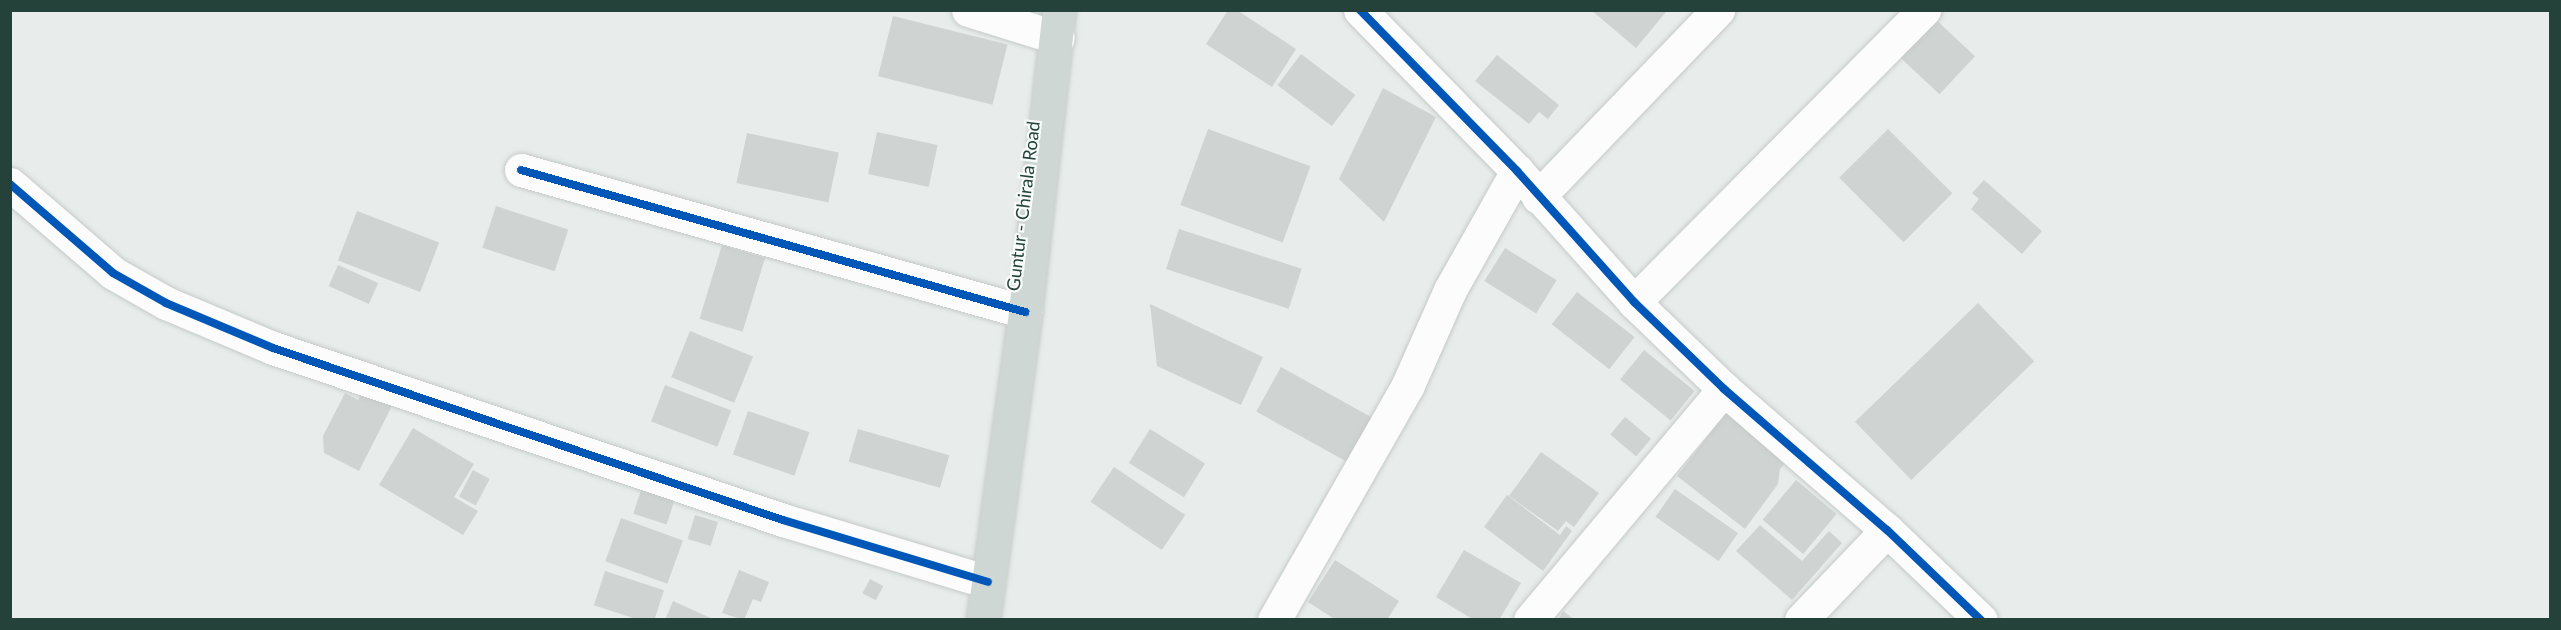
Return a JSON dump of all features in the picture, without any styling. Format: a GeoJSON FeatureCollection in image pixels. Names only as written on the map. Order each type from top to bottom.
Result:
{"type":"FeatureCollection","features":[{"type":"Feature","properties":{"kind":"main road","name":"Guntur - Chirala Road"},"geometry":{"type":"LineString","coordinates":[[983,620],[1025,312],[1059,24]]}},
{"type":"Feature","properties":{"kind":"street"},"geometry":{"type":"LineString","coordinates":[[968,10],[1059,24]]}},
{"type":"Feature","properties":{"kind":"street"},"geometry":{"type":"LineString","coordinates":[[1360,10],[1517,171],[1635,302],[1724,389],[1887,530],[1981,620]]}},
{"type":"Feature","properties":{"kind":"street"},"geometry":{"type":"LineString","coordinates":[[1538,197],[1718,10]]}},
{"type":"Feature","properties":{"kind":"street"},"geometry":{"type":"LineString","coordinates":[[1635,302],[1924,10]]}},
{"type":"Feature","properties":{"kind":"street"},"geometry":{"type":"LineString","coordinates":[[521,170],[1025,312]]}},
{"type":"Feature","properties":{"kind":"street"},"geometry":{"type":"LineString","coordinates":[[1274,620],[1407,387],[1450,290],[1517,171]]}},
{"type":"Feature","properties":{"kind":"street"},"geometry":{"type":"LineString","coordinates":[[10,184],[113,273],[166,303],[273,348],[783,520],[988,582]]}},
{"type":"Feature","properties":{"kind":"street"},"geometry":{"type":"LineString","coordinates":[[1530,620],[1724,389]]}},
{"type":"Feature","properties":{"kind":"street"},"geometry":{"type":"LineString","coordinates":[[1801,620],[1887,530]]}},
{"type":"Feature","properties":{"kind":"building"},"geometry":{"type":"Polygon","coordinates":[[[1228,10],[1237,10],[1296,49],[1272,87],[1206,44],[1228,10]]]}},
{"type":"Feature","properties":{"kind":"building"},"geometry":{"type":"Polygon","coordinates":[[[1591,10],[1665,10],[1666,12],[1636,48],[1591,10]]]}},
{"type":"Feature","properties":{"kind":"building"},"geometry":{"type":"Polygon","coordinates":[[[893,16],[1007,45],[992,105],[878,76],[893,16]]]}},
{"type":"Feature","properties":{"kind":"building"},"geometry":{"type":"Polygon","coordinates":[[[1934,18],[1975,56],[1939,94],[1899,56],[1934,18]]]}},
{"type":"Feature","properties":{"kind":"building"},"geometry":{"type":"Polygon","coordinates":[[[1301,54],[1355,95],[1332,126],[1278,85],[1301,54]]]}},
{"type":"Feature","properties":{"kind":"building"},"geometry":{"type":"Polygon","coordinates":[[[1497,55],[1559,105],[1548,119],[1539,112],[1529,124],[1475,81],[1497,55]]]}},
{"type":"Feature","properties":{"kind":"building"},"geometry":{"type":"Polygon","coordinates":[[[1383,88],[1436,117],[1384,222],[1339,179],[1383,88]]]}},
{"type":"Feature","properties":{"kind":"building"},"geometry":{"type":"Polygon","coordinates":[[[1208,129],[1310,166],[1283,242],[1180,205],[1208,129]]]}},
{"type":"Feature","properties":{"kind":"building"},"geometry":{"type":"Polygon","coordinates":[[[1888,129],[1952,193],[1904,242],[1839,178],[1888,129]]]}},
{"type":"Feature","properties":{"kind":"building"},"geometry":{"type":"Polygon","coordinates":[[[877,132],[938,145],[929,187],[868,174],[877,132]]]}},
{"type":"Feature","properties":{"kind":"building"},"geometry":{"type":"Polygon","coordinates":[[[747,133],[839,153],[828,202],[736,183],[747,133]]]}},
{"type":"Feature","properties":{"kind":"building"},"geometry":{"type":"Polygon","coordinates":[[[1984,180],[2042,231],[2022,254],[1971,209],[1979,199],[1972,193],[1984,180]]]}},
{"type":"Feature","properties":{"kind":"building"},"geometry":{"type":"Polygon","coordinates":[[[496,206],[568,229],[555,271],[482,248],[496,206]]]}},
{"type":"Feature","properties":{"kind":"building"},"geometry":{"type":"Polygon","coordinates":[[[357,211],[439,243],[420,292],[338,260],[357,211]]]}},
{"type":"Feature","properties":{"kind":"building"},"geometry":{"type":"Polygon","coordinates":[[[1179,229],[1302,269],[1289,309],[1166,269],[1179,229]]]}},
{"type":"Feature","properties":{"kind":"building"},"geometry":{"type":"Polygon","coordinates":[[[722,245],[765,258],[743,332],[699,319],[722,245]]]}},
{"type":"Feature","properties":{"kind":"building"},"geometry":{"type":"Polygon","coordinates":[[[1505,248],[1557,280],[1536,313],[1484,281],[1505,248]]]}},
{"type":"Feature","properties":{"kind":"building"},"geometry":{"type":"Polygon","coordinates":[[[338,265],[378,283],[369,304],[329,286],[338,265]]]}},
{"type":"Feature","properties":{"kind":"building"},"geometry":{"type":"Polygon","coordinates":[[[1577,292],[1635,337],[1609,369],[1552,324],[1577,292]]]}},
{"type":"Feature","properties":{"kind":"building"},"geometry":{"type":"Polygon","coordinates":[[[1978,303],[2034,361],[1911,480],[1855,422],[1978,303]]]}},
{"type":"Feature","properties":{"kind":"building"},"geometry":{"type":"Polygon","coordinates":[[[1150,304],[1263,357],[1241,405],[1157,366],[1150,304]]]}},
{"type":"Feature","properties":{"kind":"building"},"geometry":{"type":"Polygon","coordinates":[[[690,331],[753,356],[734,403],[671,377],[690,331]]]}},
{"type":"Feature","properties":{"kind":"building"},"geometry":{"type":"Polygon","coordinates":[[[1644,350],[1695,391],[1671,420],[1620,380],[1644,350]]]}},
{"type":"Feature","properties":{"kind":"building"},"geometry":{"type":"Polygon","coordinates":[[[1281,367],[1372,417],[1347,462],[1256,412],[1281,367]]]}},
{"type":"Feature","properties":{"kind":"building"},"geometry":{"type":"Polygon","coordinates":[[[665,385],[731,410],[717,447],[651,421],[665,385]]]}},
{"type":"Feature","properties":{"kind":"building"},"geometry":{"type":"Polygon","coordinates":[[[363,389],[393,404],[359,471],[324,453],[323,436],[345,393],[358,400],[363,389]]]}},
{"type":"Feature","properties":{"kind":"building"},"geometry":{"type":"Polygon","coordinates":[[[748,411],[809,432],[794,476],[733,454],[748,411]]]}},
{"type":"Feature","properties":{"kind":"building"},"geometry":{"type":"Polygon","coordinates":[[[1726,413],[1787,461],[1780,469],[1778,484],[1745,529],[1677,476],[1726,413]]]}},
{"type":"Feature","properties":{"kind":"building"},"geometry":{"type":"Polygon","coordinates":[[[1625,417],[1651,439],[1636,456],[1610,435],[1625,417]]]}},
{"type":"Feature","properties":{"kind":"building"},"geometry":{"type":"Polygon","coordinates":[[[413,428],[474,464],[454,497],[478,511],[463,535],[379,485],[413,428]]]}},
{"type":"Feature","properties":{"kind":"building"},"geometry":{"type":"Polygon","coordinates":[[[858,429],[949,455],[940,488],[849,462],[858,429]]]}},
{"type":"Feature","properties":{"kind":"building"},"geometry":{"type":"Polygon","coordinates":[[[1150,429],[1205,463],[1184,497],[1129,463],[1150,429]]]}},
{"type":"Feature","properties":{"kind":"building"},"geometry":{"type":"Polygon","coordinates":[[[1541,452],[1599,493],[1574,527],[1566,521],[1558,531],[1509,496],[1541,452]]]}},
{"type":"Feature","properties":{"kind":"building"},"geometry":{"type":"Polygon","coordinates":[[[1114,467],[1185,515],[1162,550],[1091,502],[1114,467]]]}},
{"type":"Feature","properties":{"kind":"building"},"geometry":{"type":"Polygon","coordinates":[[[473,470],[490,479],[476,505],[459,496],[473,470]]]}},
{"type":"Feature","properties":{"kind":"building"},"geometry":{"type":"Polygon","coordinates":[[[1796,480],[1837,514],[1803,554],[1763,520],[1796,480]]]}},
{"type":"Feature","properties":{"kind":"building"},"geometry":{"type":"Polygon","coordinates":[[[642,487],[675,498],[667,524],[633,514],[642,487]]]}},
{"type":"Feature","properties":{"kind":"building"},"geometry":{"type":"Polygon","coordinates":[[[1675,489],[1738,533],[1719,561],[1655,517],[1675,489]]]}},
{"type":"Feature","properties":{"kind":"building"},"geometry":{"type":"Polygon","coordinates":[[[1507,495],[1560,535],[1566,526],[1572,531],[1543,571],[1484,527],[1507,495]]]}},
{"type":"Feature","properties":{"kind":"building"},"geometry":{"type":"Polygon","coordinates":[[[695,515],[718,522],[711,546],[688,539],[695,515]]]}},
{"type":"Feature","properties":{"kind":"building"},"geometry":{"type":"Polygon","coordinates":[[[621,518],[683,541],[667,584],[605,561],[621,518]]]}},
{"type":"Feature","properties":{"kind":"building"},"geometry":{"type":"Polygon","coordinates":[[[1760,525],[1802,561],[1829,531],[1842,543],[1792,600],[1736,551],[1760,525]]]}},
{"type":"Feature","properties":{"kind":"building"},"geometry":{"type":"Polygon","coordinates":[[[1464,550],[1521,583],[1499,620],[1474,620],[1436,597],[1464,550]]]}},
{"type":"Feature","properties":{"kind":"building"},"geometry":{"type":"Polygon","coordinates":[[[1335,560],[1399,601],[1387,620],[1336,620],[1308,602],[1335,560]]]}},
{"type":"Feature","properties":{"kind":"building"},"geometry":{"type":"Polygon","coordinates":[[[739,570],[769,582],[761,602],[753,599],[744,620],[722,613],[739,570]]]}},
{"type":"Feature","properties":{"kind":"building"},"geometry":{"type":"Polygon","coordinates":[[[605,571],[664,590],[654,620],[639,620],[594,605],[605,571]]]}},
{"type":"Feature","properties":{"kind":"building"},"geometry":{"type":"Polygon","coordinates":[[[870,579],[883,586],[876,600],[862,593],[870,579]]]}},
{"type":"Feature","properties":{"kind":"building"},"geometry":{"type":"Polygon","coordinates":[[[673,601],[715,620],[665,620],[673,601]]]}},
{"type":"Feature","properties":{"kind":"building"},"geometry":{"type":"Polygon","coordinates":[[[1563,611],[1575,620],[1558,620],[1563,611]]]}},
{"type":"Feature","properties":{"kind":"cycle path"},"geometry":{"type":"LineString","coordinates":[[1360,10],[1517,171],[1634,302],[1724,389],[1887,530],[1981,620]]}},
{"type":"Feature","properties":{"kind":"cycle path"},"geometry":{"type":"LineString","coordinates":[[521,170],[1025,312]]}},
{"type":"Feature","properties":{"kind":"cycle path"},"geometry":{"type":"LineString","coordinates":[[10,184],[113,273],[166,303],[273,348],[783,520],[988,582]]}}]}
